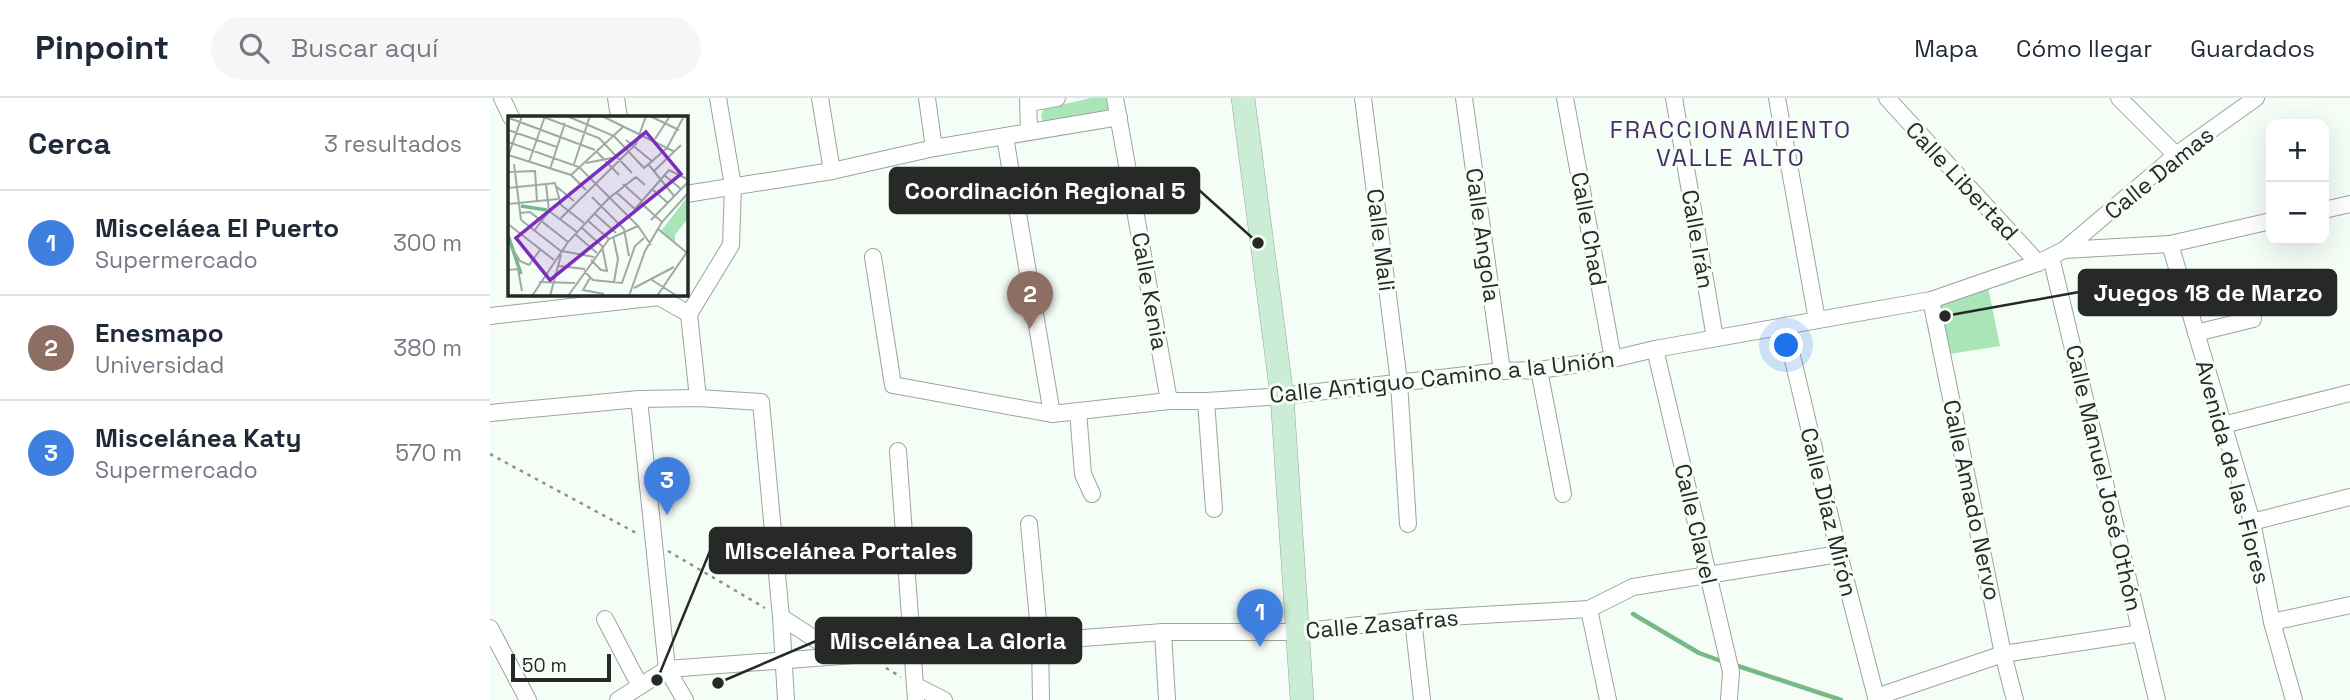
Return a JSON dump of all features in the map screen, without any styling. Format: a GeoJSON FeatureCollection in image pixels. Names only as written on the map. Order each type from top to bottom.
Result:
{"type":"FeatureCollection","features":[{"type":"Feature","properties":{"kind":"street"},"geometry":{"type":"LineString","coordinates":[[502,98],[511,116]]}},
{"type":"Feature","properties":{"kind":"street"},"geometry":{"type":"LineString","coordinates":[[615,98],[619,116]]}},
{"type":"Feature","properties":{"kind":"street"},"geometry":{"type":"LineString","coordinates":[[698,398],[689,314],[731,245],[733,186],[718,98]]}},
{"type":"Feature","properties":{"kind":"street"},"geometry":{"type":"LineString","coordinates":[[820,98],[832,171]]}},
{"type":"Feature","properties":{"kind":"street"},"geometry":{"type":"LineString","coordinates":[[927,98],[934,148]]}},
{"type":"Feature","properties":{"kind":"street"},"geometry":{"type":"LineString","coordinates":[[1029,131],[1029,101],[1057,98]]}},
{"type":"Feature","properties":{"kind":"street","name":"Calle Kenia"},"geometry":{"type":"LineString","coordinates":[[1115,98],[1169,401]]}},
{"type":"Feature","properties":{"kind":"street"},"geometry":{"type":"LineString","coordinates":[[1243,98],[1282,396],[1302,700]]}},
{"type":"Feature","properties":{"kind":"street","name":"Calle Mali"},"geometry":{"type":"LineString","coordinates":[[1363,98],[1399,382]]}},
{"type":"Feature","properties":{"kind":"street","name":"Calle Angola"},"geometry":{"type":"LineString","coordinates":[[1464,98],[1502,371]]}},
{"type":"Feature","properties":{"kind":"street","name":"Calle Chad"},"geometry":{"type":"LineString","coordinates":[[1565,98],[1613,359]]}},
{"type":"Feature","properties":{"kind":"street","name":"Calle Irán"},"geometry":{"type":"LineString","coordinates":[[1674,98],[1715,338]]}},
{"type":"Feature","properties":{"kind":"street"},"geometry":{"type":"LineString","coordinates":[[1777,98],[1817,320]]}},
{"type":"Feature","properties":{"kind":"street","name":"Calle Libertad"},"geometry":{"type":"LineString","coordinates":[[1887,98],[2051,257]]}},
{"type":"Feature","properties":{"kind":"street"},"geometry":{"type":"LineString","coordinates":[[2119,98],[2176,155]]}},
{"type":"Feature","properties":{"kind":"street","name":"Calle Damas"},"geometry":{"type":"LineString","coordinates":[[2051,257],[2176,155],[2256,98]]}},
{"type":"Feature","properties":{"kind":"street"},"geometry":{"type":"LineString","coordinates":[[688,194],[832,171],[934,148],[1119,117]]}},
{"type":"Feature","properties":{"kind":"street"},"geometry":{"type":"LineString","coordinates":[[1005,137],[1052,414]]}},
{"type":"Feature","properties":{"kind":"street"},"geometry":{"type":"LineString","coordinates":[[2329,208],[2350,204]]}},
{"type":"Feature","properties":{"kind":"street","name":"Calle Antiguo Camino a la Unión"},"geometry":{"type":"LineString","coordinates":[[873,257],[893,385],[1052,414],[1169,401],[1282,396],[1502,371],[1539,370],[1613,359],[1655,349],[1931,300],[2051,257],[2170,244],[2266,222]]}},
{"type":"Feature","properties":{"kind":"street","name":"Avenida de las Flores"},"geometry":{"type":"LineString","coordinates":[[2170,244],[2252,522],[2272,622],[2294,700]]}},
{"type":"Feature","properties":{"kind":"street","name":"Calle Manuel José Othón"},"geometry":{"type":"LineString","coordinates":[[2051,257],[2157,700]]}},
{"type":"Feature","properties":{"kind":"street"},"geometry":{"type":"LineString","coordinates":[[490,316],[659,298],[689,314]]}},
{"type":"Feature","properties":{"kind":"street","name":"Calle Amado Nervo"},"geometry":{"type":"LineString","coordinates":[[1931,300],[2003,654],[2015,700]]}},
{"type":"Feature","properties":{"kind":"street"},"geometry":{"type":"LineString","coordinates":[[2196,333],[2253,319]]}},
{"type":"Feature","properties":{"kind":"street","name":"Calle Díaz Mirón"},"geometry":{"type":"LineString","coordinates":[[1785,326],[1875,698]]}},
{"type":"Feature","properties":{"kind":"street","name":"Calle Clavel"},"geometry":{"type":"LineString","coordinates":[[1655,349],[1731,671],[1729,700]]}},
{"type":"Feature","properties":{"kind":"street"},"geometry":{"type":"LineString","coordinates":[[1539,370],[1563,494]]}},
{"type":"Feature","properties":{"kind":"street"},"geometry":{"type":"LineString","coordinates":[[1399,382],[1408,524]]}},
{"type":"Feature","properties":{"kind":"street"},"geometry":{"type":"LineString","coordinates":[[2222,425],[2350,393]]}},
{"type":"Feature","properties":{"kind":"street"},"geometry":{"type":"LineString","coordinates":[[490,413],[639,399],[698,398],[761,402],[786,700]]}},
{"type":"Feature","properties":{"kind":"street"},"geometry":{"type":"LineString","coordinates":[[639,399],[667,669],[685,700]]}},
{"type":"Feature","properties":{"kind":"street"},"geometry":{"type":"LineString","coordinates":[[1206,401],[1214,509]]}},
{"type":"Feature","properties":{"kind":"street"},"geometry":{"type":"LineString","coordinates":[[1078,411],[1083,474],[1092,494]]}},
{"type":"Feature","properties":{"kind":"street"},"geometry":{"type":"LineString","coordinates":[[898,451],[916,693],[944,700]]}},
{"type":"Feature","properties":{"kind":"street"},"geometry":{"type":"LineString","coordinates":[[2252,522],[2350,497]]}},
{"type":"Feature","properties":{"kind":"street"},"geometry":{"type":"LineString","coordinates":[[1029,524],[1040,641],[1041,700]]}},
{"type":"Feature","properties":{"kind":"street","name":"Calle Zasafras"},"geometry":{"type":"LineString","coordinates":[[667,669],[1163,632],[1298,632],[1413,619],[1589,609],[1633,587],[1839,554]]}},
{"type":"Feature","properties":{"kind":"street"},"geometry":{"type":"LineString","coordinates":[[2272,622],[2350,605]]}},
{"type":"Feature","properties":{"kind":"street"},"geometry":{"type":"LineString","coordinates":[[1589,609],[1608,700]]}},
{"type":"Feature","properties":{"kind":"street"},"geometry":{"type":"LineString","coordinates":[[781,617],[840,655]]}},
{"type":"Feature","properties":{"kind":"street"},"geometry":{"type":"LineString","coordinates":[[605,619],[640,686]]}},
{"type":"Feature","properties":{"kind":"street"},"geometry":{"type":"LineString","coordinates":[[1413,619],[1422,700]]}},
{"type":"Feature","properties":{"kind":"street"},"geometry":{"type":"LineString","coordinates":[[490,628],[528,700]]}},
{"type":"Feature","properties":{"kind":"street"},"geometry":{"type":"LineString","coordinates":[[1163,632],[1167,700]]}},
{"type":"Feature","properties":{"kind":"street"},"geometry":{"type":"LineString","coordinates":[[1875,698],[2003,654],[2141,633]]}},
{"type":"Feature","properties":{"kind":"street"},"geometry":{"type":"LineString","coordinates":[[618,700],[667,669]]}},
{"type":"Feature","properties":{"kind":"path"},"geometry":{"type":"LineString","coordinates":[[490,454],[654,543],[781,617]]}},
{"type":"Feature","properties":{"kind":"path"},"geometry":{"type":"LineString","coordinates":[[863,654],[916,693]]}},
{"type":"Feature","properties":{"kind":"green space"},"geometry":{"type":"Polygon","coordinates":[[[1091,98],[1108,98],[1110,109],[1044,125],[1041,117],[1043,109],[1091,98]]]}},
{"type":"Feature","properties":{"kind":"green space"},"geometry":{"type":"Polygon","coordinates":[[[1987,282],[2000,346],[1944,355],[1932,301],[1987,282]]]}},
{"type":"Feature","properties":{"kind":"waterway"},"geometry":{"type":"LineString","coordinates":[[1633,614],[1699,653],[1724,662]]}},
{"type":"Feature","properties":{"kind":"waterway"},"geometry":{"type":"LineString","coordinates":[[1732,664],[1841,700]]}},
{"type":"Feature","properties":{"kind":"place","name":"Coordinación Regional 5"},"geometry":{"type":"Point","coordinates":[1258,243]}},
{"type":"Feature","properties":{"kind":"place","name":"Juegos 18 de Marzo"},"geometry":{"type":"Point","coordinates":[1945,316]}},
{"type":"Feature","properties":{"kind":"place","name":"Enesmapo"},"geometry":{"type":"Point","coordinates":[1030,329]}},
{"type":"Feature","properties":{"kind":"place","name":"Miscelánea Katy"},"geometry":{"type":"Point","coordinates":[667,515]}},
{"type":"Feature","properties":{"kind":"place","name":"Misceláea El Puerto"},"geometry":{"type":"Point","coordinates":[1260,647]}},
{"type":"Feature","properties":{"kind":"place","name":"Miscelánea Portales"},"geometry":{"type":"Point","coordinates":[657,680]}},
{"type":"Feature","properties":{"kind":"place","name":"Miscelánea La Gloria"},"geometry":{"type":"Point","coordinates":[718,683]}},
{"type":"Feature","properties":{"kind":"district","name":"FRACCIONAMIENTO VALLE ALTO"},"geometry":{"type":"Point","coordinates":[1731,143]}}]}
